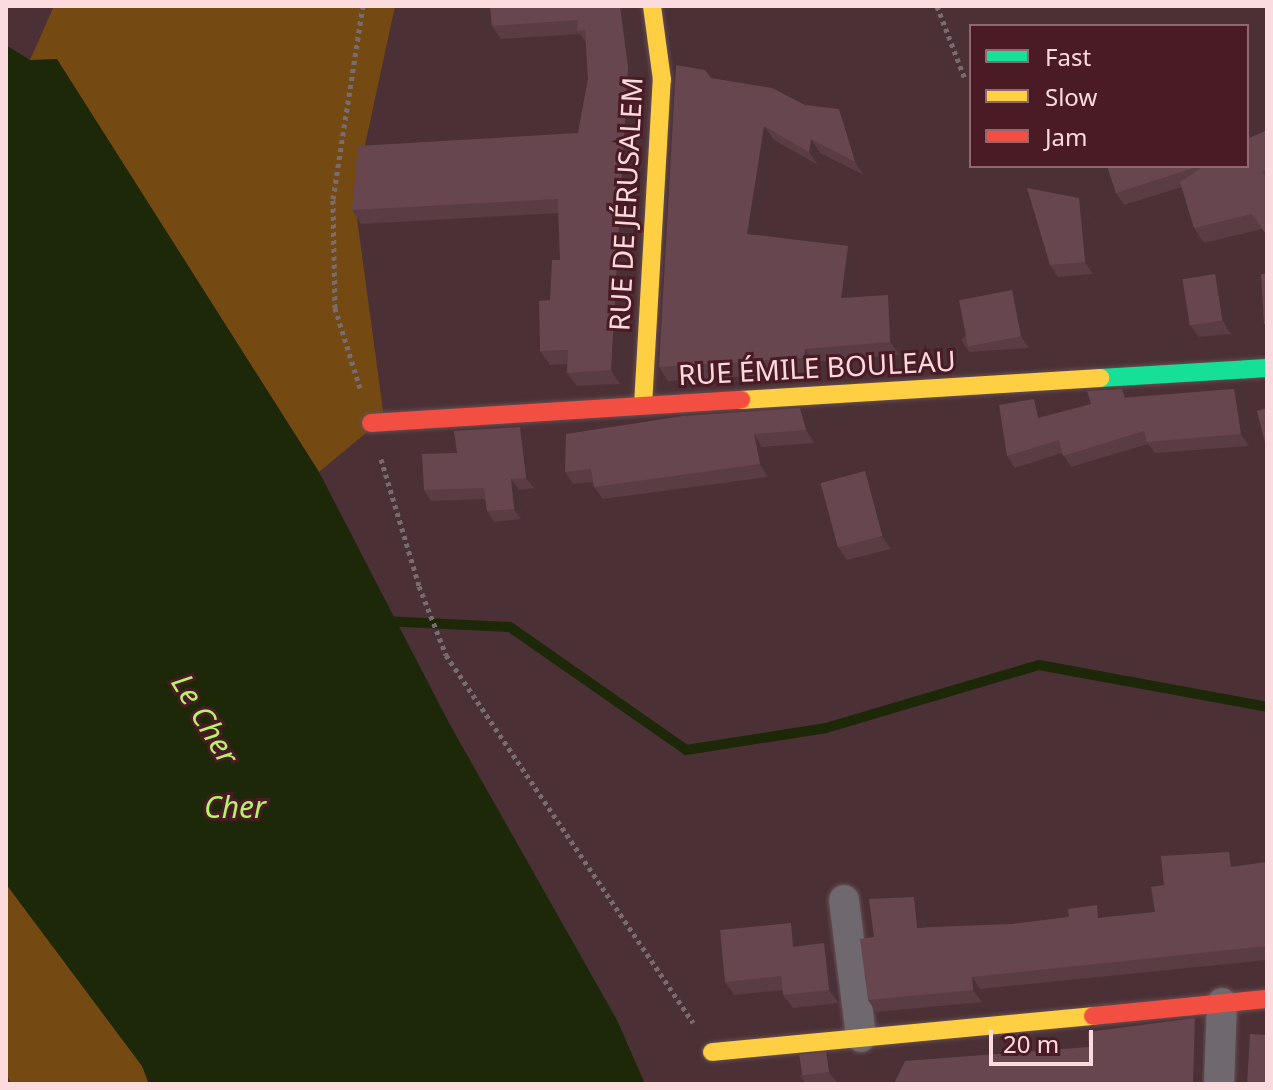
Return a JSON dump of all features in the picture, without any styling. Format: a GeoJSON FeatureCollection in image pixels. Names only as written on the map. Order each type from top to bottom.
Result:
{"type":"FeatureCollection","features":[{"type":"Feature","properties":{"kind":"street","name":"RUE DE JÉRUSALEM"},"geometry":{"type":"LineString","coordinates":[[643,405],[662,80],[652,6]]}},
{"type":"Feature","properties":{"kind":"street","name":"RUE ÉMILE BOULEAU"},"geometry":{"type":"LineString","coordinates":[[371,423],[1267,368]]}},
{"type":"Feature","properties":{"kind":"street"},"geometry":{"type":"LineString","coordinates":[[844,900],[861,1037]]}},
{"type":"Feature","properties":{"kind":"street"},"geometry":{"type":"LineString","coordinates":[[712,1052],[1267,999]]}},
{"type":"Feature","properties":{"kind":"street"},"geometry":{"type":"LineString","coordinates":[[1219,1084],[1222,1003]]}},
{"type":"Feature","properties":{"kind":"path"},"geometry":{"type":"LineString","coordinates":[[363,6],[333,199],[335,308],[419,586],[446,655],[712,1052]]}},
{"type":"Feature","properties":{"kind":"path"},"geometry":{"type":"LineString","coordinates":[[937,6],[965,79]]}},
{"type":"Feature","properties":{"kind":"shaded area"},"geometry":{"type":"Polygon","coordinates":[[[54,6],[395,6],[354,196],[384,418],[319,472],[57,60],[30,60],[54,6]]]}},
{"type":"Feature","properties":{"kind":"shaded area"},"geometry":{"type":"Polygon","coordinates":[[[6,884],[142,1066],[149,1084],[11,1084],[6,1072],[6,884]]]}},
{"type":"Feature","properties":{"kind":"water","name":"Cher"},"geometry":{"type":"Polygon","coordinates":[[[6,45],[30,60],[57,59],[319,472],[449,723],[617,1020],[645,1084],[149,1084],[142,1066],[6,884],[6,45]]]}},
{"type":"Feature","properties":{"kind":"building"},"geometry":{"type":"Polygon","coordinates":[[[490,6],[620,6],[628,67],[611,370],[567,373],[568,350],[540,351],[539,301],[550,300],[552,260],[560,260],[558,199],[352,210],[358,146],[578,133],[588,79],[585,30],[577,31],[578,20],[492,26],[490,6]]]}},
{"type":"Feature","properties":{"kind":"building"},"geometry":{"type":"Polygon","coordinates":[[[676,65],[705,70],[711,78],[772,88],[805,105],[839,109],[855,162],[811,139],[809,152],[764,126],[747,234],[848,246],[841,298],[888,295],[890,342],[805,349],[804,358],[659,367],[676,65]]]}},
{"type":"Feature","properties":{"kind":"building"},"geometry":{"type":"Polygon","coordinates":[[[1267,130],[1267,170],[1262,172],[1267,178],[1267,235],[1252,214],[1194,228],[1180,182],[1201,168],[1249,168],[1249,138],[1267,130]]]}},
{"type":"Feature","properties":{"kind":"building"},"geometry":{"type":"Polygon","coordinates":[[[1108,168],[1194,168],[1116,193],[1108,168]]]}},
{"type":"Feature","properties":{"kind":"building"},"geometry":{"type":"Polygon","coordinates":[[[1027,188],[1079,198],[1085,262],[1050,265],[1027,188]]]}},
{"type":"Feature","properties":{"kind":"building"},"geometry":{"type":"Polygon","coordinates":[[[1215,274],[1222,320],[1190,326],[1182,279],[1215,274]]]}},
{"type":"Feature","properties":{"kind":"building"},"geometry":{"type":"Polygon","coordinates":[[[1261,274],[1267,274],[1267,324],[1264,324],[1261,274]]]}},
{"type":"Feature","properties":{"kind":"building"},"geometry":{"type":"Polygon","coordinates":[[[1012,290],[1021,336],[968,346],[959,300],[1012,290]]]}},
{"type":"Feature","properties":{"kind":"building"},"geometry":{"type":"Polygon","coordinates":[[[1122,389],[1125,398],[1234,389],[1241,434],[1147,442],[1144,431],[1063,456],[1059,440],[1007,456],[999,405],[1034,399],[1038,418],[1091,404],[1087,391],[1122,389]]]}},
{"type":"Feature","properties":{"kind":"building"},"geometry":{"type":"Polygon","coordinates":[[[800,408],[806,430],[754,434],[760,464],[594,487],[591,469],[565,472],[566,434],[683,416],[800,408]]]}},
{"type":"Feature","properties":{"kind":"building"},"geometry":{"type":"Polygon","coordinates":[[[1267,408],[1267,450],[1257,411],[1267,408]]]}},
{"type":"Feature","properties":{"kind":"building"},"geometry":{"type":"Polygon","coordinates":[[[520,427],[526,478],[511,479],[514,509],[487,511],[484,488],[424,490],[422,454],[457,453],[454,431],[520,427]]]}},
{"type":"Feature","properties":{"kind":"building"},"geometry":{"type":"Polygon","coordinates":[[[865,471],[882,536],[838,548],[821,483],[865,471]]]}},
{"type":"Feature","properties":{"kind":"building"},"geometry":{"type":"Polygon","coordinates":[[[1229,852],[1231,867],[1267,862],[1267,946],[972,977],[973,990],[868,1000],[860,939],[874,937],[869,899],[914,897],[917,928],[1012,924],[1069,917],[1068,909],[1097,905],[1098,918],[1155,912],[1151,887],[1164,885],[1161,856],[1229,852]]]}},
{"type":"Feature","properties":{"kind":"building"},"geometry":{"type":"Polygon","coordinates":[[[791,923],[793,947],[824,943],[829,990],[783,995],[781,976],[725,982],[720,930],[791,923]]]}},
{"type":"Feature","properties":{"kind":"building"},"geometry":{"type":"Polygon","coordinates":[[[1195,1018],[1193,1084],[894,1084],[905,1061],[1089,1047],[1088,1032],[1195,1018]]]}},
{"type":"Feature","properties":{"kind":"building"},"geometry":{"type":"Polygon","coordinates":[[[1250,1034],[1267,1035],[1267,1084],[1247,1084],[1250,1034]]]}},
{"type":"Feature","properties":{"kind":"building"},"geometry":{"type":"Polygon","coordinates":[[[826,1051],[829,1072],[802,1076],[799,1055],[826,1051]]]}},
{"type":"Feature","properties":{"kind":"waterway"},"geometry":{"type":"LineString","coordinates":[[383,621],[510,627],[686,750],[826,728],[1039,665],[1267,707]]}},
{"type":"Feature","properties":{"kind":"traffic: fast"},"geometry":{"type":"LineString","coordinates":[[1100,378],[1267,368]]}},
{"type":"Feature","properties":{"kind":"traffic: slow"},"geometry":{"type":"LineString","coordinates":[[643,405],[662,80],[652,6]]}},
{"type":"Feature","properties":{"kind":"traffic: slow"},"geometry":{"type":"LineString","coordinates":[[741,400],[1100,378]]}},
{"type":"Feature","properties":{"kind":"traffic: slow"},"geometry":{"type":"LineString","coordinates":[[712,1052],[1093,1016]]}},
{"type":"Feature","properties":{"kind":"traffic: jam"},"geometry":{"type":"LineString","coordinates":[[371,423],[741,400]]}},
{"type":"Feature","properties":{"kind":"traffic: jam"},"geometry":{"type":"LineString","coordinates":[[1093,1016],[1267,999]]}},
{"type":"Feature","properties":{"kind":"water label","name":"Le Cher"},"geometry":{"type":"Point","coordinates":[205,719]}}]}
